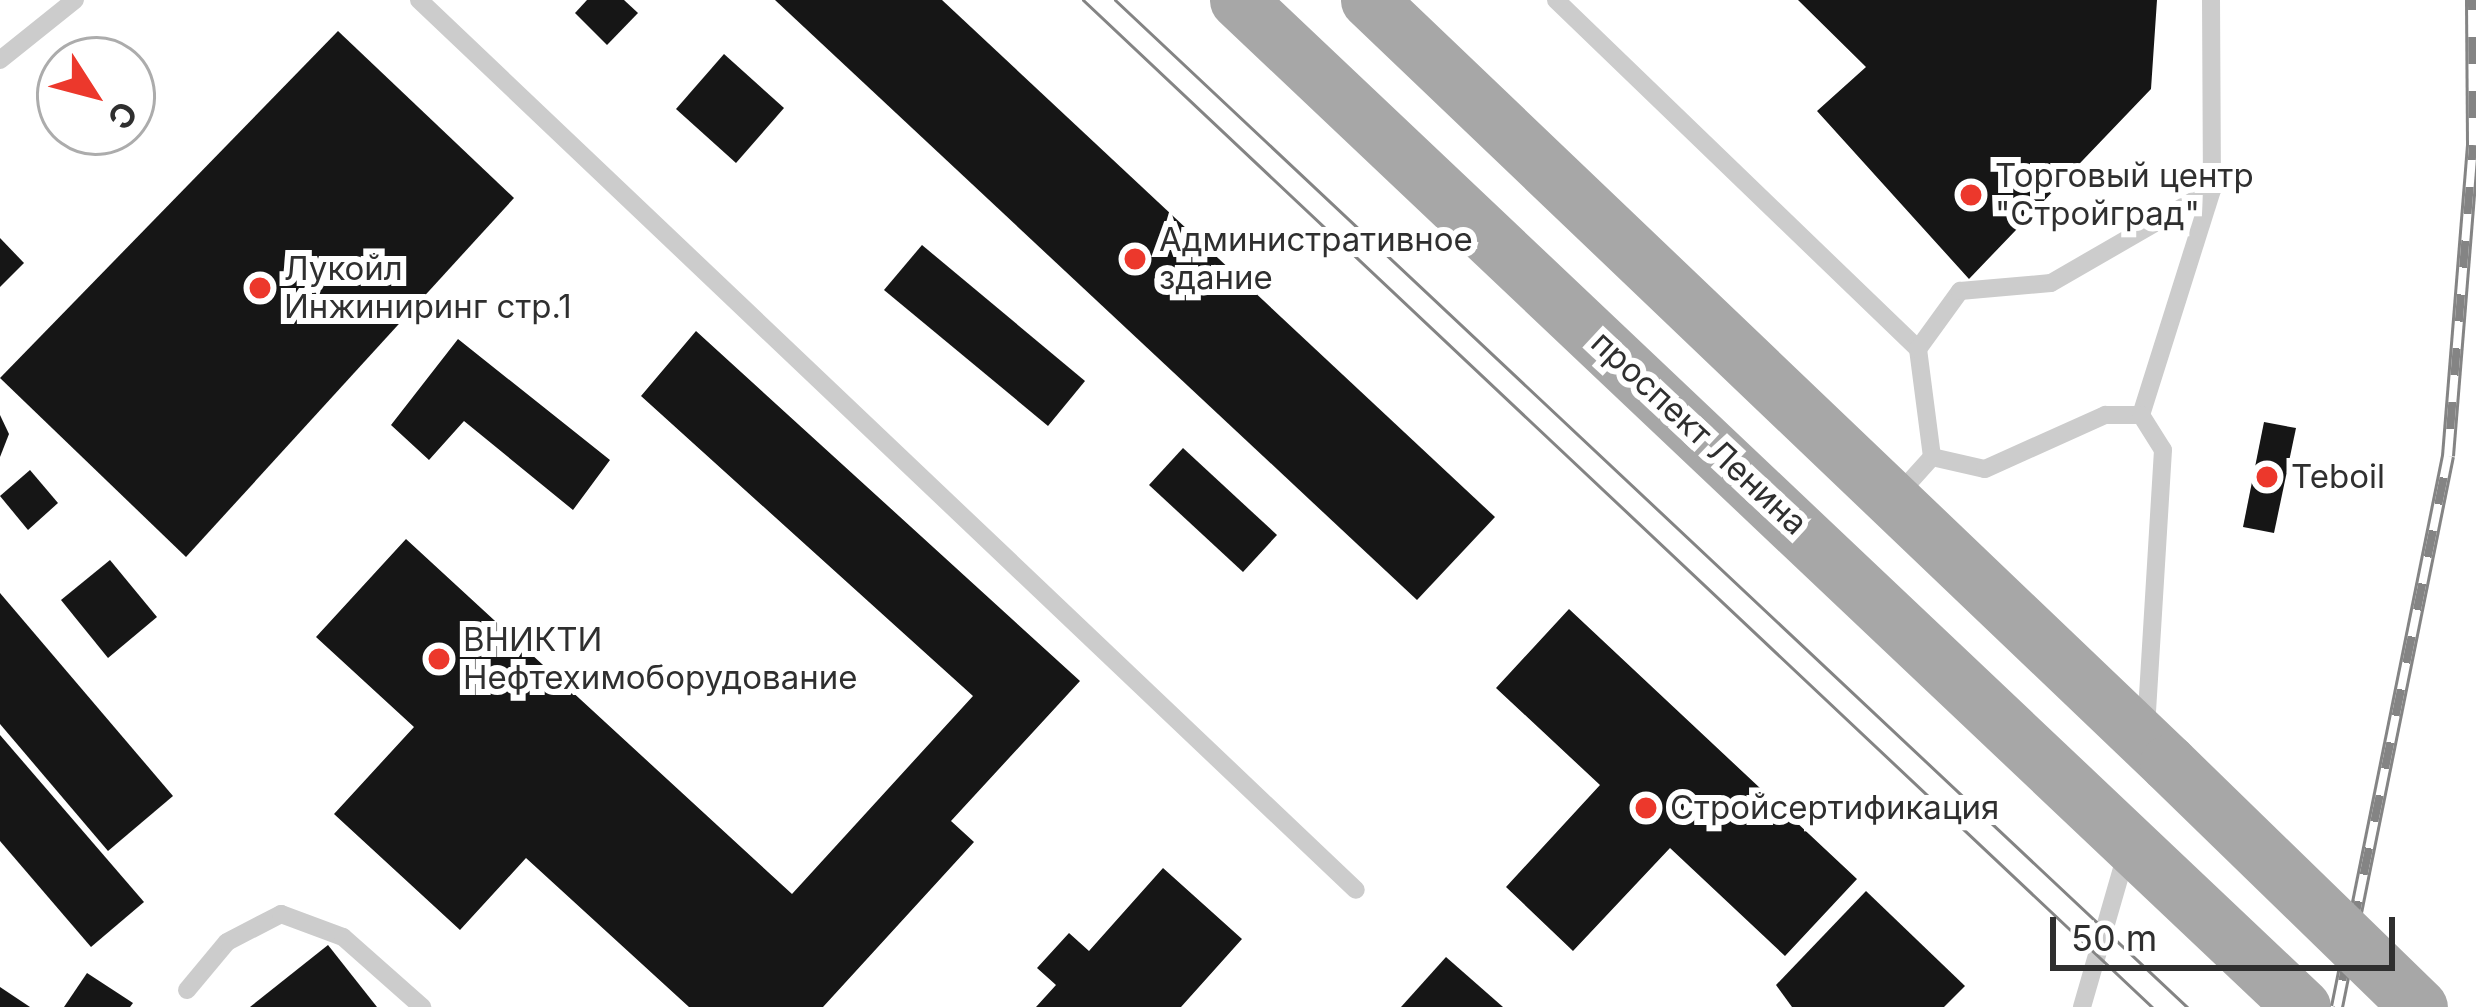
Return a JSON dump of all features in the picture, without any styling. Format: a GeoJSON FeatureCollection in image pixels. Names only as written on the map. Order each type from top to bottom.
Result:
{"type":"FeatureCollection","features":[{"type":"Feature","properties":{"kind":"main road","name":"проспект Ленина"},"geometry":{"type":"LineString","coordinates":[[1238,0],[2302,1007]]}},
{"type":"Feature","properties":{"kind":"main road"},"geometry":{"type":"LineString","coordinates":[[1369,0],[2419,1007]]}},
{"type":"Feature","properties":{"kind":"lane"},"geometry":{"type":"LineString","coordinates":[[0,60],[75,0]]}},
{"type":"Feature","properties":{"kind":"lane"},"geometry":{"type":"LineString","coordinates":[[418,0],[1356,890]]}},
{"type":"Feature","properties":{"kind":"lane"},"geometry":{"type":"LineString","coordinates":[[1556,0],[1918,349],[1932,457],[1893,501]]}},
{"type":"Feature","properties":{"kind":"lane"},"geometry":{"type":"LineString","coordinates":[[2140,415],[2212,190],[2211,0]]}},
{"type":"Feature","properties":{"kind":"lane"},"geometry":{"type":"LineString","coordinates":[[1918,349],[1960,291],[2051,283],[2212,190]]}},
{"type":"Feature","properties":{"kind":"lane"},"geometry":{"type":"LineString","coordinates":[[1932,457],[1985,469],[2105,415],[2140,415]]}},
{"type":"Feature","properties":{"kind":"lane"},"geometry":{"type":"LineString","coordinates":[[2140,415],[2163,450],[2156,751]]}},
{"type":"Feature","properties":{"kind":"lane"},"geometry":{"type":"LineString","coordinates":[[2082,1007],[2145,854]]}},
{"type":"Feature","properties":{"kind":"lane"},"geometry":{"type":"LineString","coordinates":[[188,990],[227,941],[281,914],[343,937],[422,1007]]}},
{"type":"Feature","properties":{"kind":"building"},"geometry":{"type":"Polygon","coordinates":[[[587,0],[624,0],[638,13],[607,45],[575,13],[587,0]]]}},
{"type":"Feature","properties":{"kind":"building","name":"Административное здание"},"geometry":{"type":"Polygon","coordinates":[[[775,0],[942,0],[1495,517],[1417,600],[775,0]]]}},
{"type":"Feature","properties":{"kind":"building","name":"Торговый центр \"Стройград\""},"geometry":{"type":"Polygon","coordinates":[[[1798,0],[2157,0],[2151,89],[1969,279],[1817,111],[1866,67],[1798,0]]]}},
{"type":"Feature","properties":{"kind":"building","name":"Лукойл Инжиниринг стр.1"},"geometry":{"type":"Polygon","coordinates":[[[338,31],[514,198],[186,557],[0,378],[338,31]]]}},
{"type":"Feature","properties":{"kind":"building"},"geometry":{"type":"Polygon","coordinates":[[[724,54],[784,108],[736,163],[676,109],[724,54]]]}},
{"type":"Feature","properties":{"kind":"building"},"geometry":{"type":"Polygon","coordinates":[[[0,238],[24,263],[0,287],[0,238]]]}},
{"type":"Feature","properties":{"kind":"building"},"geometry":{"type":"Polygon","coordinates":[[[922,245],[1085,381],[1048,426],[884,290],[922,245]]]}},
{"type":"Feature","properties":{"kind":"building","name":"ВНИКТИ Нефтехимоборудование"},"geometry":{"type":"Polygon","coordinates":[[[696,331],[1080,681],[951,821],[974,842],[823,1007],[689,1007],[526,858],[460,930],[334,814],[414,727],[316,637],[406,539],[792,894],[973,696],[641,396],[696,331]]]}},
{"type":"Feature","properties":{"kind":"building"},"geometry":{"type":"Polygon","coordinates":[[[458,339],[610,460],[573,510],[464,421],[429,460],[391,425],[458,339]]]}},
{"type":"Feature","properties":{"kind":"building"},"geometry":{"type":"Polygon","coordinates":[[[0,415],[9,434],[0,457],[0,415]]]}},
{"type":"Feature","properties":{"kind":"building"},"geometry":{"type":"Polygon","coordinates":[[[2264,422],[2296,428],[2274,533],[2243,527],[2264,422]]]}},
{"type":"Feature","properties":{"kind":"building"},"geometry":{"type":"Polygon","coordinates":[[[1183,448],[1277,535],[1243,572],[1149,485],[1183,448]]]}},
{"type":"Feature","properties":{"kind":"building"},"geometry":{"type":"Polygon","coordinates":[[[30,470],[58,503],[28,530],[0,496],[30,470]]]}},
{"type":"Feature","properties":{"kind":"building"},"geometry":{"type":"Polygon","coordinates":[[[110,560],[157,617],[108,658],[61,600],[110,560]]]}},
{"type":"Feature","properties":{"kind":"building"},"geometry":{"type":"Polygon","coordinates":[[[0,593],[173,796],[108,851],[0,724],[0,593]]]}},
{"type":"Feature","properties":{"kind":"building"},"geometry":{"type":"Polygon","coordinates":[[[1569,609],[1857,879],[1785,956],[1670,848],[1573,951],[1506,887],[1600,785],[1496,688],[1569,609]]]}},
{"type":"Feature","properties":{"kind":"building"},"geometry":{"type":"Polygon","coordinates":[[[0,735],[144,902],[91,947],[0,841],[0,735]]]}},
{"type":"Feature","properties":{"kind":"building"},"geometry":{"type":"Polygon","coordinates":[[[1163,868],[1242,939],[1181,1007],[1036,1007],[1056,985],[1037,968],[1069,933],[1089,951],[1163,868]]]}},
{"type":"Feature","properties":{"kind":"building"},"geometry":{"type":"Polygon","coordinates":[[[1866,891],[1965,986],[1944,1007],[1792,1007],[1776,985],[1866,891]]]}},
{"type":"Feature","properties":{"kind":"building"},"geometry":{"type":"Polygon","coordinates":[[[328,945],[377,1007],[250,1007],[328,945]]]}},
{"type":"Feature","properties":{"kind":"building"},"geometry":{"type":"Polygon","coordinates":[[[1446,957],[1503,1007],[1401,1007],[1446,957]]]}},
{"type":"Feature","properties":{"kind":"building"},"geometry":{"type":"Polygon","coordinates":[[[87,973],[133,1003],[130,1007],[64,1007],[87,973]]]}},
{"type":"Feature","properties":{"kind":"building"},"geometry":{"type":"Polygon","coordinates":[[[0,987],[30,1007],[0,1007],[0,987]]]}},
{"type":"Feature","properties":{"kind":"tram line"},"geometry":{"type":"LineString","coordinates":[[1083,0],[2152,1007]]}},
{"type":"Feature","properties":{"kind":"tram line"},"geometry":{"type":"LineString","coordinates":[[1115,0],[2187,1007]]}},
{"type":"Feature","properties":{"kind":"railway"},"geometry":{"type":"LineString","coordinates":[[2337,1007],[2448,456],[2473,145],[2472,0]]}},
{"type":"Feature","properties":{"kind":"place","name":"Торговый центр \"Стройград\""},"geometry":{"type":"Point","coordinates":[1971,195]}},
{"type":"Feature","properties":{"kind":"place","name":"Административное здание"},"geometry":{"type":"Point","coordinates":[1135,259]}},
{"type":"Feature","properties":{"kind":"place","name":"Лукойл Инжиниринг стр.1"},"geometry":{"type":"Point","coordinates":[260,288]}},
{"type":"Feature","properties":{"kind":"place","name":"Teboil"},"geometry":{"type":"Point","coordinates":[2267,477]}},
{"type":"Feature","properties":{"kind":"place","name":"ВНИКТИ Нефтехимоборудование"},"geometry":{"type":"Point","coordinates":[439,659]}},
{"type":"Feature","properties":{"kind":"place","name":"Стройсертификация"},"geometry":{"type":"Point","coordinates":[1646,808]}}]}
